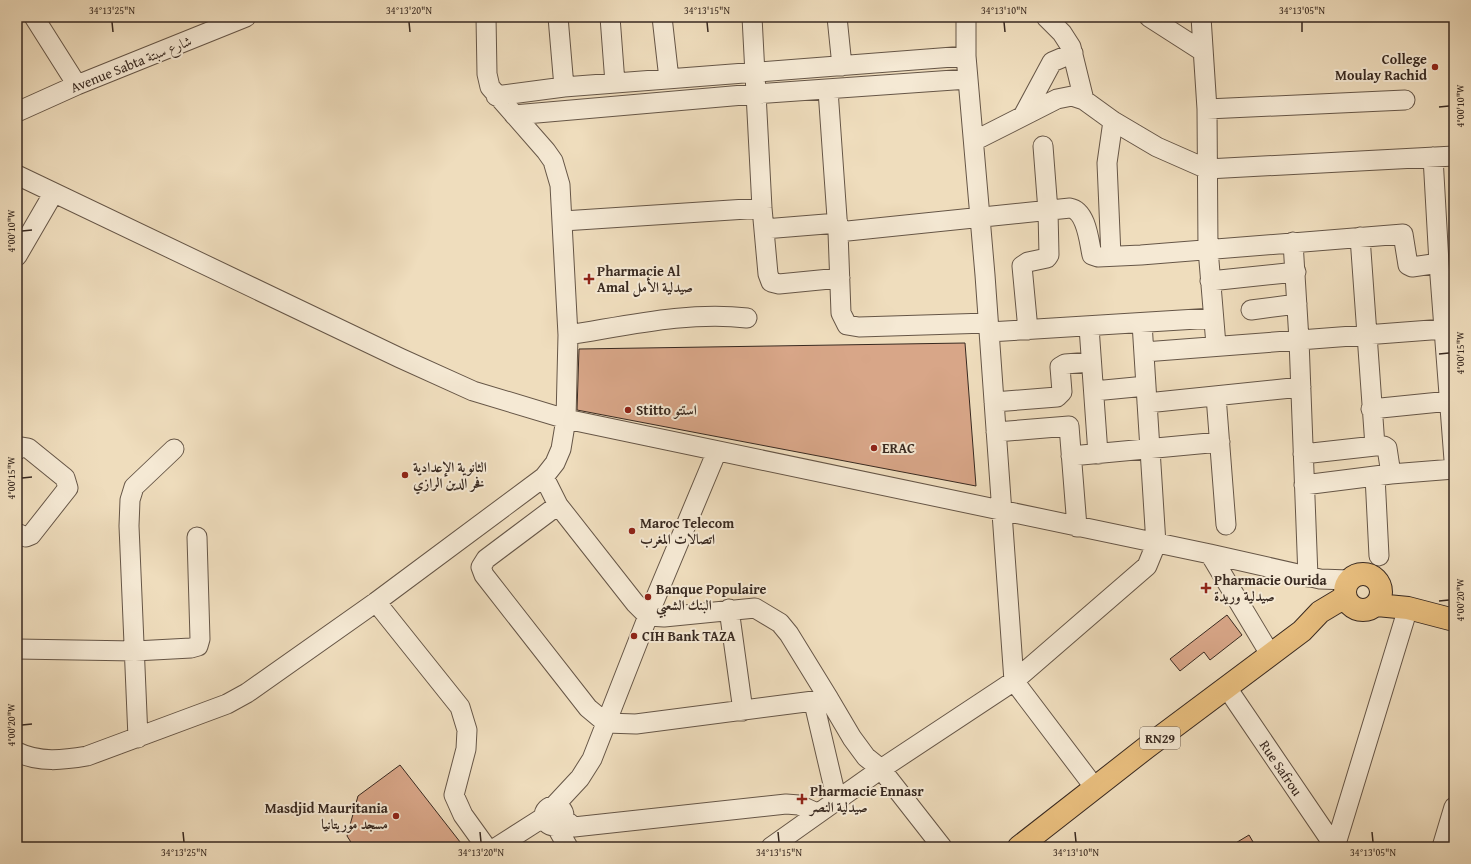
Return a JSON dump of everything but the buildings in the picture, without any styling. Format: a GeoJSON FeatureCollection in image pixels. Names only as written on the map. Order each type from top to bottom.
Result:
{"type":"FeatureCollection","features":[{"type":"Feature","properties":{"kind":"main road","name":"RN29"},"geometry":{"type":"LineString","coordinates":[[1019,847],[1302,631],[1320,612],[1359,595]]}},
{"type":"Feature","properties":{"kind":"main road"},"geometry":{"type":"LineString","coordinates":[[1359,595],[1454,607]]}},
{"type":"Feature","properties":{"kind":"main road"},"geometry":{"type":"LineString","coordinates":[[1359,595],[1454,620]]}},
{"type":"Feature","properties":{"kind":"street"},"geometry":{"type":"LineString","coordinates":[[34,17],[77,85]]}},
{"type":"Feature","properties":{"kind":"street"},"geometry":{"type":"LineString","coordinates":[[17,752],[40,759],[64,760],[87,756],[227,704],[247,693],[376,602],[544,477],[555,463],[561,449],[566,419],[568,335],[564,221],[560,185],[553,161],[546,151],[496,96],[490,87],[487,74],[486,17]]}},
{"type":"Feature","properties":{"kind":"street"},"geometry":{"type":"LineString","coordinates":[[558,17],[564,87]]}},
{"type":"Feature","properties":{"kind":"street"},"geometry":{"type":"LineString","coordinates":[[610,17],[615,83]]}},
{"type":"Feature","properties":{"kind":"street"},"geometry":{"type":"LineString","coordinates":[[662,17],[669,78]]}},
{"type":"Feature","properties":{"kind":"street"},"geometry":{"type":"LineString","coordinates":[[752,17],[762,208],[768,274],[771,282],[779,284],[840,278]]}},
{"type":"Feature","properties":{"kind":"street"},"geometry":{"type":"LineString","coordinates":[[837,17],[842,66]]}},
{"type":"Feature","properties":{"kind":"street"},"geometry":{"type":"LineString","coordinates":[[966,17],[966,56],[980,218],[1014,681],[1095,788]]}},
{"type":"Feature","properties":{"kind":"street"},"geometry":{"type":"LineString","coordinates":[[1046,17],[1068,40],[1084,100]]}},
{"type":"Feature","properties":{"kind":"street"},"geometry":{"type":"LineString","coordinates":[[1149,17],[1202,51]]}},
{"type":"Feature","properties":{"kind":"street"},"geometry":{"type":"LineString","coordinates":[[1201,17],[1202,51],[1207,109],[1208,249],[1216,345]]}},
{"type":"Feature","properties":{"kind":"street","name":"Avenue Sabta شارع سبتة"},"geometry":{"type":"LineString","coordinates":[[17,112],[77,85],[236,19]]}},
{"type":"Feature","properties":{"kind":"street"},"geometry":{"type":"LineString","coordinates":[[1023,116],[1048,67],[1058,59],[1072,53]]}},
{"type":"Feature","properties":{"kind":"street"},"geometry":{"type":"LineString","coordinates":[[496,96],[564,87],[669,78],[966,56]]}},
{"type":"Feature","properties":{"kind":"street"},"geometry":{"type":"LineString","coordinates":[[514,115],[755,94],[968,79]]}},
{"type":"Feature","properties":{"kind":"street"},"geometry":{"type":"LineString","coordinates":[[828,90],[838,228],[841,313],[847,325],[1028,330],[1142,324],[1214,318]]}},
{"type":"Feature","properties":{"kind":"street"},"geometry":{"type":"LineString","coordinates":[[974,141],[1057,99],[1072,96],[1084,100],[1113,121],[1157,147],[1207,169],[1454,156]]}},
{"type":"Feature","properties":{"kind":"street"},"geometry":{"type":"LineString","coordinates":[[1207,109],[1405,100]]}},
{"type":"Feature","properties":{"kind":"street"},"geometry":{"type":"LineString","coordinates":[[1111,256],[1107,163],[1113,121]]}},
{"type":"Feature","properties":{"kind":"street"},"geometry":{"type":"LineString","coordinates":[[1028,330],[1022,266],[1028,262],[1048,257],[1048,211],[1042,146]]}},
{"type":"Feature","properties":{"kind":"street"},"geometry":{"type":"LineString","coordinates":[[1433,157],[1439,263],[1454,460]]}},
{"type":"Feature","properties":{"kind":"street"},"geometry":{"type":"LineString","coordinates":[[17,175],[53,194],[473,391],[566,419],[1156,544],[1210,554],[1314,578],[1359,595]]}},
{"type":"Feature","properties":{"kind":"street"},"geometry":{"type":"LineString","coordinates":[[17,256],[53,194]]}},
{"type":"Feature","properties":{"kind":"street"},"geometry":{"type":"LineString","coordinates":[[564,221],[762,208]]}},
{"type":"Feature","properties":{"kind":"street"},"geometry":{"type":"LineString","coordinates":[[764,229],[838,228],[980,218],[1070,208],[1075,210],[1088,231],[1092,255],[1098,257],[1403,234],[1408,265],[1412,267],[1439,263]]}},
{"type":"Feature","properties":{"kind":"street"},"geometry":{"type":"LineString","coordinates":[[1360,237],[1371,409],[1375,446]]}},
{"type":"Feature","properties":{"kind":"street"},"geometry":{"type":"LineString","coordinates":[[1293,242],[1296,272],[1304,485],[1314,578]]}},
{"type":"Feature","properties":{"kind":"street"},"geometry":{"type":"LineString","coordinates":[[1210,281],[1296,272]]}},
{"type":"Feature","properties":{"kind":"street"},"geometry":{"type":"LineString","coordinates":[[1251,310],[1297,304]]}},
{"type":"Feature","properties":{"kind":"street"},"geometry":{"type":"LineString","coordinates":[[568,335],[688,317],[726,315],[747,318]]}},
{"type":"Feature","properties":{"kind":"street"},"geometry":{"type":"LineString","coordinates":[[771,847],[881,768],[1014,681],[1142,571],[1151,560],[1156,544],[1142,324]]}},
{"type":"Feature","properties":{"kind":"street"},"geometry":{"type":"LineString","coordinates":[[1089,326],[1098,454]]}},
{"type":"Feature","properties":{"kind":"street"},"geometry":{"type":"LineString","coordinates":[[1144,352],[1216,345],[1444,329]]}},
{"type":"Feature","properties":{"kind":"street"},"geometry":{"type":"LineString","coordinates":[[994,402],[1057,397],[1062,392],[1060,368],[1065,364],[1092,362]]}},
{"type":"Feature","properties":{"kind":"street"},"geometry":{"type":"LineString","coordinates":[[1094,391],[1147,395],[1216,396],[1301,387]]}},
{"type":"Feature","properties":{"kind":"street"},"geometry":{"type":"LineString","coordinates":[[1216,396],[1226,525]]}},
{"type":"Feature","properties":{"kind":"street"},"geometry":{"type":"LineString","coordinates":[[1371,409],[1450,401]]}},
{"type":"Feature","properties":{"kind":"street"},"geometry":{"type":"LineString","coordinates":[[996,432],[1096,424]]}},
{"type":"Feature","properties":{"kind":"street"},"geometry":{"type":"LineString","coordinates":[[1069,426],[1077,527]]}},
{"type":"Feature","properties":{"kind":"street"},"geometry":{"type":"LineString","coordinates":[[1071,456],[1220,442]]}},
{"type":"Feature","properties":{"kind":"street"},"geometry":{"type":"LineString","coordinates":[[1303,454],[1375,446],[1386,447],[1379,556]]}},
{"type":"Feature","properties":{"kind":"street"},"geometry":{"type":"LineString","coordinates":[[17,450],[22,447],[28,448],[65,478],[68,488],[31,534],[26,537],[17,533]]}},
{"type":"Feature","properties":{"kind":"street"},"geometry":{"type":"LineString","coordinates":[[138,738],[130,500],[134,486],[174,448]]}},
{"type":"Feature","properties":{"kind":"street"},"geometry":{"type":"LineString","coordinates":[[497,847],[554,817],[592,759],[648,616],[717,451]]}},
{"type":"Feature","properties":{"kind":"street"},"geometry":{"type":"LineString","coordinates":[[1304,485],[1383,475],[1454,469]]}},
{"type":"Feature","properties":{"kind":"street"},"geometry":{"type":"LineString","coordinates":[[544,477],[558,505],[635,603],[648,616],[664,617],[728,609],[755,608],[780,623],[804,656],[822,701],[837,801]]}},
{"type":"Feature","properties":{"kind":"street"},"geometry":{"type":"LineString","coordinates":[[558,505],[486,559],[481,567],[484,575],[556,669],[588,708],[606,723],[636,724],[822,701]]}},
{"type":"Feature","properties":{"kind":"street"},"geometry":{"type":"LineString","coordinates":[[17,649],[134,651],[191,648],[198,646],[200,639],[197,537]]}},
{"type":"Feature","properties":{"kind":"street"},"geometry":{"type":"LineString","coordinates":[[1210,554],[1270,654]]}},
{"type":"Feature","properties":{"kind":"street"},"geometry":{"type":"LineString","coordinates":[[376,602],[460,707],[467,730],[466,749],[454,795],[463,815],[486,847]]}},
{"type":"Feature","properties":{"kind":"street"},"geometry":{"type":"LineString","coordinates":[[1335,847],[1408,608]]}},
{"type":"Feature","properties":{"kind":"street"},"geometry":{"type":"LineString","coordinates":[[728,609],[743,711]]}},
{"type":"Feature","properties":{"kind":"street","name":"Rue Safrou"},"geometry":{"type":"LineString","coordinates":[[1227,688],[1335,847]]}},
{"type":"Feature","properties":{"kind":"street"},"geometry":{"type":"LineString","coordinates":[[822,701],[866,757],[881,768],[942,847]]}},
{"type":"Feature","properties":{"kind":"street"},"geometry":{"type":"LineString","coordinates":[[554,817],[574,828],[786,804],[799,804],[817,813]]}},
{"type":"Feature","properties":{"kind":"street"},"geometry":{"type":"LineString","coordinates":[[1442,847],[1454,807]]}},
{"type":"Feature","properties":{"kind":"street"},"geometry":{"type":"LineString","coordinates":[[554,817],[568,847]]}},
{"type":"Feature","properties":{"kind":"place","name":"College Moulay Rachid"},"geometry":{"type":"Point","coordinates":[1435,67]}},
{"type":"Feature","properties":{"kind":"place","name":"Pharmacie Al Amal صيدلية الأمل"},"geometry":{"type":"Point","coordinates":[589,279]}},
{"type":"Feature","properties":{"kind":"place","name":"Stitto استتو"},"geometry":{"type":"Point","coordinates":[628,410]}},
{"type":"Feature","properties":{"kind":"place","name":"ERAC"},"geometry":{"type":"Point","coordinates":[874,448]}},
{"type":"Feature","properties":{"kind":"place","name":"الثانوية الإعدادية فخر الدين الرازي"},"geometry":{"type":"Point","coordinates":[405,475]}},
{"type":"Feature","properties":{"kind":"place","name":"Maroc Telecom اتصالات المغرب"},"geometry":{"type":"Point","coordinates":[632,531]}},
{"type":"Feature","properties":{"kind":"place","name":"Pharmacie Ourida صيدلية وريدة"},"geometry":{"type":"Point","coordinates":[1206,588]}},
{"type":"Feature","properties":{"kind":"place","name":"Banque Populaire البنك الشعبي"},"geometry":{"type":"Point","coordinates":[648,597]}},
{"type":"Feature","properties":{"kind":"place","name":"CIH Bank TAZA"},"geometry":{"type":"Point","coordinates":[634,636]}},
{"type":"Feature","properties":{"kind":"place","name":"Pharmacie Ennasr صيدلية النصر"},"geometry":{"type":"Point","coordinates":[802,799]}},
{"type":"Feature","properties":{"kind":"place","name":"Masdjid Mauritania مسجد موريتانيا"},"geometry":{"type":"Point","coordinates":[396,816]}}]}
